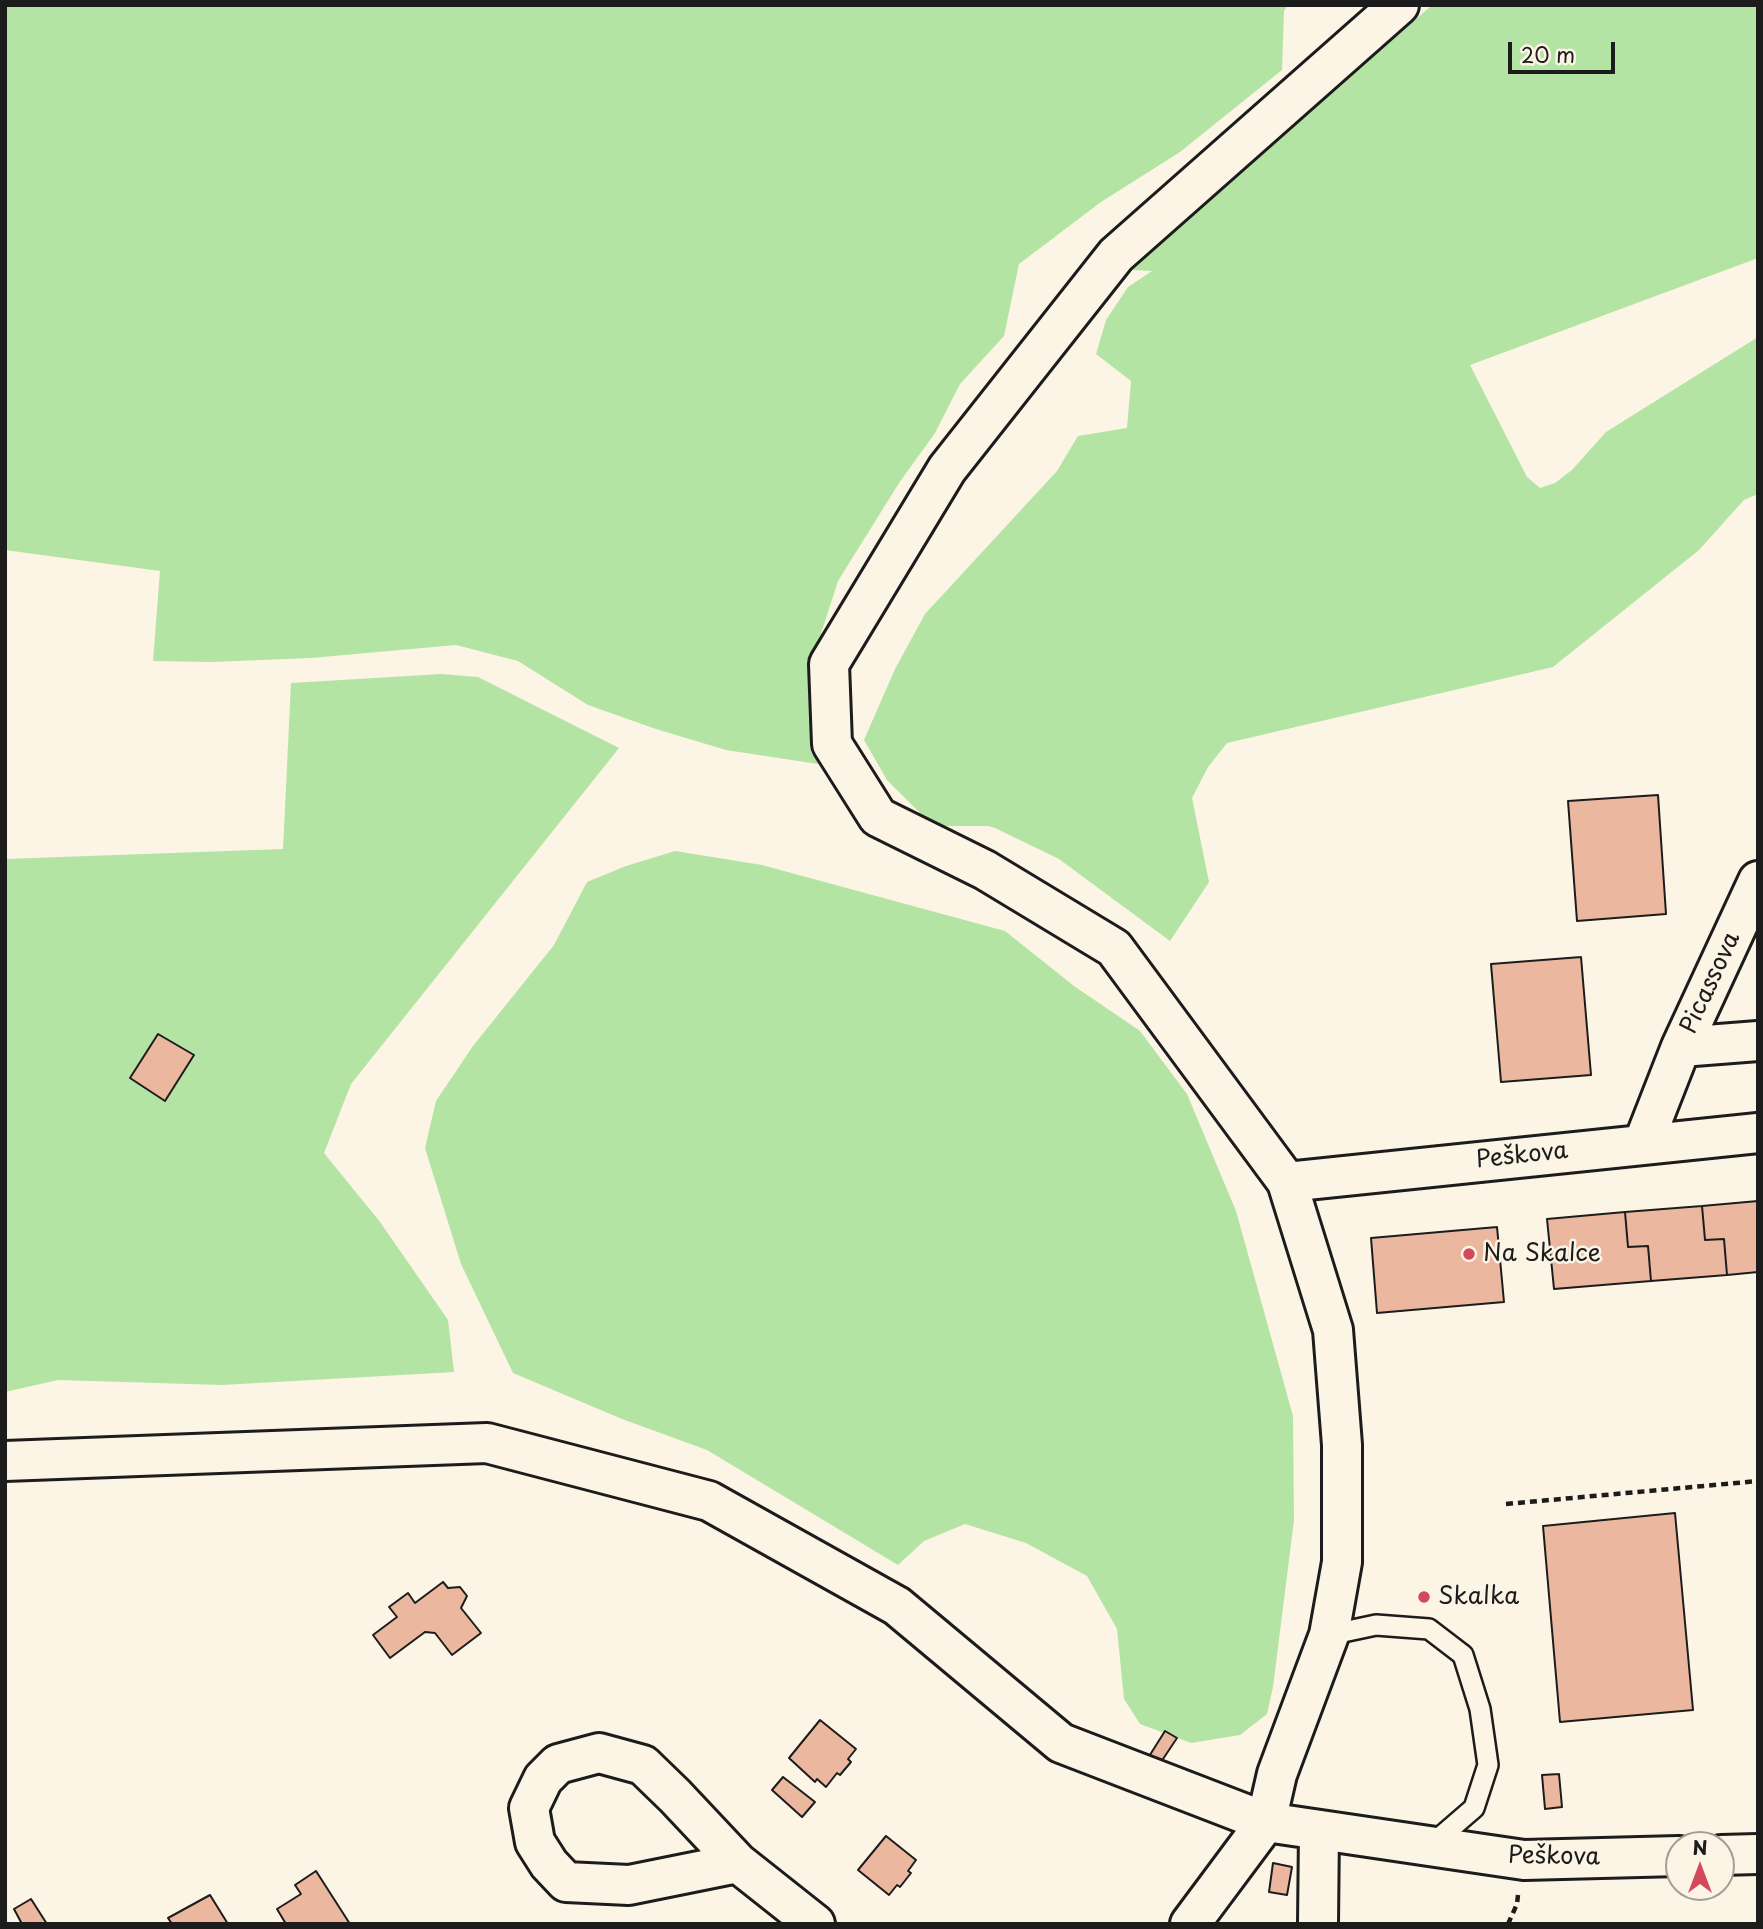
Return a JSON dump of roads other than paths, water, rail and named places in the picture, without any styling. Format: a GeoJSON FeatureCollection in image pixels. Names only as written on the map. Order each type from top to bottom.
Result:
{"type":"FeatureCollection","features":[{"type":"Feature","properties":{"kind":"street"},"geometry":{"type":"LineString","coordinates":[[1189,1924],[1266,1822],[1277,1774],[1329,1635],[1342,1562],[1342,1446],[1333,1330],[1287,1182],[1114,948],[985,870],[878,817],[832,744],[829,664],[947,469],[1116,255],[1399,5]]}},
{"type":"Feature","properties":{"kind":"street","name":"Picassova"},"geometry":{"type":"LineString","coordinates":[[1643,1143],[1681,1047],[1758,881]]}},
{"type":"Feature","properties":{"kind":"street","name":"Picassova"},"geometry":{"type":"LineString","coordinates":[[1681,1047],[1758,1041]]}},
{"type":"Feature","properties":{"kind":"street","name":"Peškova"},"geometry":{"type":"LineString","coordinates":[[1287,1182],[1758,1133]]}},
{"type":"Feature","properties":{"kind":"street","name":"Peškova"},"geometry":{"type":"LineString","coordinates":[[5,1461],[487,1443],[709,1501],[897,1606],[1061,1743],[1266,1822],[1524,1860],[1665,1856]]}},
{"type":"Feature","properties":{"kind":"street"},"geometry":{"type":"LineString","coordinates":[[738,1863],[629,1885],[566,1882],[549,1864],[535,1842],[529,1808],[543,1780],[558,1764],[599,1753],[643,1765],[738,1863],[814,1924]]}},
{"type":"Feature","properties":{"kind":"street"},"geometry":{"type":"LineString","coordinates":[[1318,1924],[1319,1830]]}},
{"type":"Feature","properties":{"kind":"street"},"geometry":{"type":"LineString","coordinates":[[1735,1855],[1758,1854]]}},
{"type":"Feature","properties":{"kind":"lane"},"geometry":{"type":"LineString","coordinates":[[1329,1635],[1376,1625],[1429,1629],[1463,1655],[1480,1709],[1488,1765],[1474,1808],[1429,1847]]}},
{"type":"Feature","properties":{"kind":"place","name":"Na Skalce"},"geometry":{"type":"Point","coordinates":[1469,1254]}},
{"type":"Feature","properties":{"kind":"place","name":"Skalka"},"geometry":{"type":"Point","coordinates":[1424,1597]}}]}
